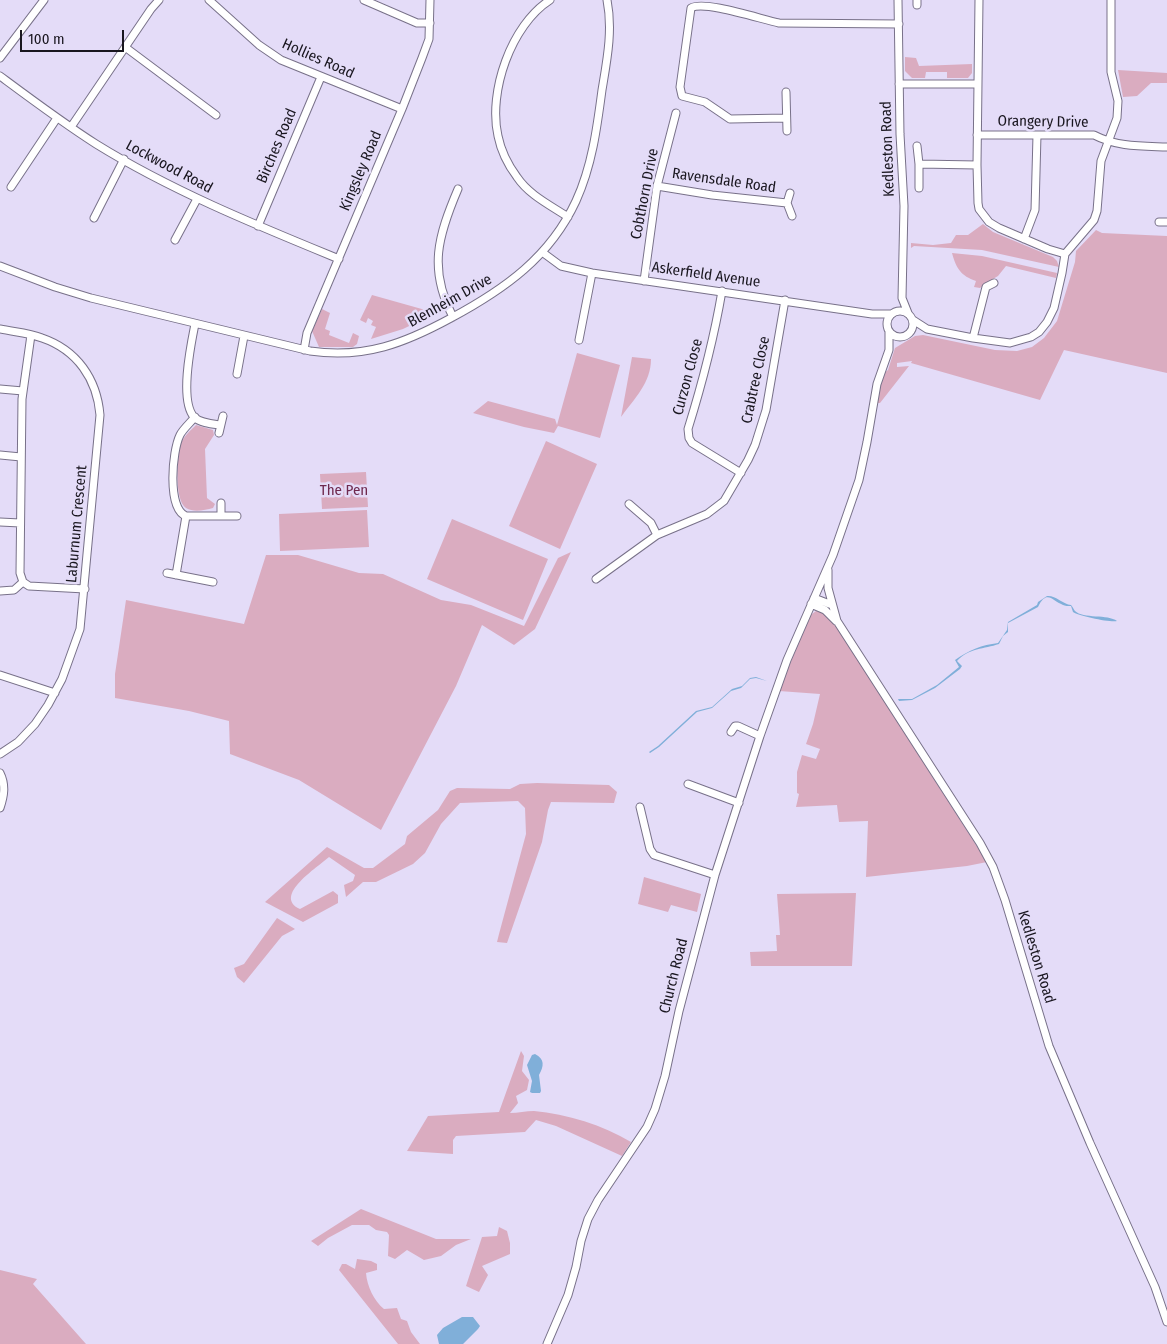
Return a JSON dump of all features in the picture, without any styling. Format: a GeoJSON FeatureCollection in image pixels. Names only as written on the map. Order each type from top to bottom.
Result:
{"type":"FeatureCollection","features":[{"type":"Feature","properties":{"kind":"street"},"geometry":{"type":"LineString","coordinates":[[0,58],[44,0]]}},
{"type":"Feature","properties":{"kind":"street"},"geometry":{"type":"LineString","coordinates":[[71,127],[159,0]]}},
{"type":"Feature","properties":{"kind":"street","name":"Hollies Road"},"geometry":{"type":"LineString","coordinates":[[209,0],[270,54],[402,110]]}},
{"type":"Feature","properties":{"kind":"street"},"geometry":{"type":"LineString","coordinates":[[364,0],[417,23],[430,23]]}},
{"type":"Feature","properties":{"kind":"street","name":"Kingsley Road"},"geometry":{"type":"LineString","coordinates":[[304,350],[307,333],[402,110],[429,39],[430,0]]}},
{"type":"Feature","properties":{"kind":"street"},"geometry":{"type":"LineString","coordinates":[[550,0],[539,3],[521,29],[508,55],[497,99],[496,128],[506,159],[520,181],[539,198],[568,217]]}},
{"type":"Feature","properties":{"kind":"street","name":"Blenheim Drive"},"geometry":{"type":"LineString","coordinates":[[0,266],[75,294],[304,350],[341,353],[380,348],[403,342],[485,300],[502,288],[542,252],[568,217],[585,180],[593,150],[610,36],[607,0]]}},
{"type":"Feature","properties":{"kind":"street","name":"Kedleston Road"},"geometry":{"type":"LineString","coordinates":[[898,0],[904,206],[902,298],[908,313]]}},
{"type":"Feature","properties":{"kind":"street"},"geometry":{"type":"LineString","coordinates":[[979,0],[978,202],[983,216],[999,228],[1065,254]]}},
{"type":"Feature","properties":{"kind":"street"},"geometry":{"type":"LineString","coordinates":[[927,329],[901,337],[895,336],[888,329],[887,319],[892,313],[899,310],[908,313],[913,320],[927,329],[1010,343],[1021,341],[1039,332],[1047,322],[1054,308],[1065,254],[1094,220],[1098,211],[1099,169],[1117,118],[1118,108],[1111,72],[1111,0]]}},
{"type":"Feature","properties":{"kind":"street"},"geometry":{"type":"LineString","coordinates":[[786,118],[730,119],[705,102],[682,96],[680,86],[691,8],[696,2],[713,1],[726,4],[779,24],[899,24]]}},
{"type":"Feature","properties":{"kind":"street"},"geometry":{"type":"LineString","coordinates":[[125,47],[216,115]]}},
{"type":"Feature","properties":{"kind":"street","name":"Lockwood Road"},"geometry":{"type":"LineString","coordinates":[[0,76],[57,118],[124,159],[197,198],[258,226],[339,259]]}},
{"type":"Feature","properties":{"kind":"street","name":"Birches Road"},"geometry":{"type":"LineString","coordinates":[[258,226],[321,76]]}},
{"type":"Feature","properties":{"kind":"street"},"geometry":{"type":"LineString","coordinates":[[899,84],[978,84]]}},
{"type":"Feature","properties":{"kind":"street"},"geometry":{"type":"LineString","coordinates":[[786,92],[787,130]]}},
{"type":"Feature","properties":{"kind":"street","name":"Cobthorn Drive"},"geometry":{"type":"LineString","coordinates":[[644,281],[657,186],[676,113]]}},
{"type":"Feature","properties":{"kind":"street"},"geometry":{"type":"LineString","coordinates":[[10,187],[57,118]]}},
{"type":"Feature","properties":{"kind":"street","name":"Orangery Drive"},"geometry":{"type":"LineString","coordinates":[[977,135],[1094,135],[1107,142],[1123,145],[1167,147]]}},
{"type":"Feature","properties":{"kind":"street"},"geometry":{"type":"LineString","coordinates":[[1024,239],[1035,210],[1037,135]]}},
{"type":"Feature","properties":{"kind":"street"},"geometry":{"type":"LineString","coordinates":[[917,146],[919,188]]}},
{"type":"Feature","properties":{"kind":"street"},"geometry":{"type":"LineString","coordinates":[[94,218],[124,159]]}},
{"type":"Feature","properties":{"kind":"street"},"geometry":{"type":"LineString","coordinates":[[919,164],[977,165]]}},
{"type":"Feature","properties":{"kind":"street","name":"Ravensdale Road"},"geometry":{"type":"LineString","coordinates":[[657,186],[712,195],[787,203]]}},
{"type":"Feature","properties":{"kind":"street"},"geometry":{"type":"LineString","coordinates":[[453,317],[440,289],[437,263],[438,249],[444,227],[458,189]]}},
{"type":"Feature","properties":{"kind":"street","name":"Ravensdale Road"},"geometry":{"type":"LineString","coordinates":[[790,193],[787,203],[792,216]]}},
{"type":"Feature","properties":{"kind":"street"},"geometry":{"type":"LineString","coordinates":[[175,240],[197,198]]}},
{"type":"Feature","properties":{"kind":"street","name":"Askerfield Avenue"},"geometry":{"type":"LineString","coordinates":[[542,252],[561,266],[592,273],[872,314],[892,313]]}},
{"type":"Feature","properties":{"kind":"street"},"geometry":{"type":"LineString","coordinates":[[577,335],[592,273]]}},
{"type":"Feature","properties":{"kind":"street"},"geometry":{"type":"LineString","coordinates":[[974,338],[986,287],[994,283]]}},
{"type":"Feature","properties":{"kind":"street","name":"Curzon Close"},"geometry":{"type":"LineString","coordinates":[[722,291],[715,330],[688,434],[692,443],[741,473]]}},
{"type":"Feature","properties":{"kind":"street"},"geometry":{"type":"LineString","coordinates":[[975,291],[984,294]]}},
{"type":"Feature","properties":{"kind":"street","name":"Kedleston Road"},"geometry":{"type":"LineString","coordinates":[[892,313],[902,298]]}},
{"type":"Feature","properties":{"kind":"street","name":"Crabtree Close"},"geometry":{"type":"LineString","coordinates":[[596,579],[657,536],[714,511],[724,501],[741,473],[754,446],[766,410],[784,300]]}},
{"type":"Feature","properties":{"kind":"street","name":"Askerfield Avenue"},"geometry":{"type":"LineString","coordinates":[[872,314],[888,329]]}},
{"type":"Feature","properties":{"kind":"street"},"geometry":{"type":"LineString","coordinates":[[909,333],[913,327],[913,320]]}},
{"type":"Feature","properties":{"kind":"street"},"geometry":{"type":"LineString","coordinates":[[195,324],[188,354],[189,404],[195,417],[220,429],[223,416]]}},
{"type":"Feature","properties":{"kind":"street","name":"Laburnum Crescent"},"geometry":{"type":"LineString","coordinates":[[0,329],[31,335],[56,344],[76,359],[90,379],[99,405],[99,441],[80,629],[55,693],[42,714],[28,732],[11,748],[0,754]]}},
{"type":"Feature","properties":{"kind":"street","name":"Kedleston Road"},"geometry":{"type":"LineString","coordinates":[[888,329],[889,350],[877,384],[868,442],[859,480],[829,565],[812,601],[837,621],[976,837],[993,867],[1005,900],[1049,1046],[1093,1152],[1155,1287],[1167,1322]]}},
{"type":"Feature","properties":{"kind":"street"},"geometry":{"type":"LineString","coordinates":[[31,335],[22,391],[19,566],[23,582],[28,586],[85,589]]}},
{"type":"Feature","properties":{"kind":"street"},"geometry":{"type":"LineString","coordinates":[[237,374],[244,336]]}},
{"type":"Feature","properties":{"kind":"street","name":"Kedleston Road"},"geometry":{"type":"LineString","coordinates":[[889,350],[901,337]]}},
{"type":"Feature","properties":{"kind":"street"},"geometry":{"type":"LineString","coordinates":[[0,389],[22,391]]}},
{"type":"Feature","properties":{"kind":"street"},"geometry":{"type":"LineString","coordinates":[[195,417],[180,435],[176,446],[173,478],[177,508],[186,516],[237,516]]}},
{"type":"Feature","properties":{"kind":"street"},"geometry":{"type":"LineString","coordinates":[[0,456],[21,457]]}},
{"type":"Feature","properties":{"kind":"street"},"geometry":{"type":"LineString","coordinates":[[221,503],[221,515]]}},
{"type":"Feature","properties":{"kind":"street"},"geometry":{"type":"LineString","coordinates":[[629,504],[651,523],[657,536]]}},
{"type":"Feature","properties":{"kind":"street"},"geometry":{"type":"LineString","coordinates":[[631,519],[637,512]]}},
{"type":"Feature","properties":{"kind":"street"},"geometry":{"type":"LineString","coordinates":[[176,575],[186,516]]}},
{"type":"Feature","properties":{"kind":"street"},"geometry":{"type":"LineString","coordinates":[[0,522],[20,523]]}},
{"type":"Feature","properties":{"kind":"street"},"geometry":{"type":"LineString","coordinates":[[611,558],[615,565]]}},
{"type":"Feature","properties":{"kind":"street","name":"Kedleston Road"},"geometry":{"type":"LineString","coordinates":[[829,565],[828,588],[837,621]]}},
{"type":"Feature","properties":{"kind":"street"},"geometry":{"type":"LineString","coordinates":[[167,573],[212,582]]}},
{"type":"Feature","properties":{"kind":"street"},"geometry":{"type":"LineString","coordinates":[[0,591],[14,590],[23,582]]}},
{"type":"Feature","properties":{"kind":"street"},"geometry":{"type":"LineString","coordinates":[[812,601],[832,605]]}},
{"type":"Feature","properties":{"kind":"street","name":"Church Road"},"geometry":{"type":"LineString","coordinates":[[546,1344],[568,1295],[588,1219],[598,1200],[647,1127],[655,1109],[715,875],[760,736],[787,660],[812,601]]}},
{"type":"Feature","properties":{"kind":"street"},"geometry":{"type":"LineString","coordinates":[[0,675],[55,693]]}},
{"type":"Feature","properties":{"kind":"street"},"geometry":{"type":"LineString","coordinates":[[731,732],[735,726],[738,726],[760,736]]}},
{"type":"Feature","properties":{"kind":"street"},"geometry":{"type":"LineString","coordinates":[[0,773],[4,781],[4,797],[0,808]]}},
{"type":"Feature","properties":{"kind":"street"},"geometry":{"type":"LineString","coordinates":[[688,784],[739,803]]}},
{"type":"Feature","properties":{"kind":"street"},"geometry":{"type":"LineString","coordinates":[[640,807],[650,850],[654,854],[715,875]]}},
{"type":"Feature","properties":{"kind":"green space"},"geometry":{"type":"Polygon","coordinates":[[[905,57],[916,58],[919,66],[972,64],[972,73],[968,78],[947,78],[947,72],[926,72],[925,78],[912,78],[905,71],[905,57]]]}},
{"type":"Feature","properties":{"kind":"green space"},"geometry":{"type":"Polygon","coordinates":[[[1118,70],[1167,73],[1167,83],[1151,83],[1137,96],[1123,97],[1118,70]]]}},
{"type":"Feature","properties":{"kind":"green space"},"geometry":{"type":"Polygon","coordinates":[[[983,224],[993,232],[1053,257],[1059,267],[982,250],[914,246],[911,248],[911,243],[933,245],[951,243],[956,235],[968,235],[983,224]]]}},
{"type":"Feature","properties":{"kind":"green space"},"geometry":{"type":"Polygon","coordinates":[[[1096,230],[1102,233],[1167,236],[1167,373],[1064,350],[1040,400],[911,363],[912,361],[897,363],[897,367],[909,366],[880,403],[876,403],[884,373],[888,370],[895,348],[915,336],[923,335],[995,350],[1017,351],[1032,347],[1044,338],[1057,321],[1075,262],[1076,251],[1096,230]]]}},
{"type":"Feature","properties":{"kind":"green space"},"geometry":{"type":"Polygon","coordinates":[[[952,253],[982,256],[1057,273],[1056,278],[1006,266],[998,276],[980,288],[974,287],[976,281],[966,277],[960,271],[952,253]]]}},
{"type":"Feature","properties":{"kind":"green space"},"geometry":{"type":"Polygon","coordinates":[[[372,295],[436,313],[403,329],[371,339],[376,327],[371,325],[373,321],[368,318],[366,323],[360,320],[372,295]]]}},
{"type":"Feature","properties":{"kind":"green space"},"geometry":{"type":"Polygon","coordinates":[[[322,309],[330,313],[325,329],[330,331],[329,335],[349,343],[353,333],[359,336],[357,344],[353,347],[319,347],[312,331],[322,309]]]}},
{"type":"Feature","properties":{"kind":"green space"},"geometry":{"type":"Polygon","coordinates":[[[577,353],[620,365],[600,438],[558,426],[554,433],[473,413],[488,401],[555,419],[557,425],[577,353]]]}},
{"type":"Feature","properties":{"kind":"green space"},"geometry":{"type":"Polygon","coordinates":[[[632,357],[651,359],[650,368],[641,390],[621,417],[632,357]]]}},
{"type":"Feature","properties":{"kind":"green space"},"geometry":{"type":"Polygon","coordinates":[[[196,425],[213,430],[214,435],[205,449],[207,498],[215,504],[213,508],[196,511],[189,510],[182,503],[178,487],[178,458],[181,443],[196,425]]]}},
{"type":"Feature","properties":{"kind":"green space"},"geometry":{"type":"Polygon","coordinates":[[[546,441],[597,464],[560,549],[509,526],[546,441]]]}},
{"type":"Feature","properties":{"kind":"green space","name":"The Pen"},"geometry":{"type":"Polygon","coordinates":[[[366,472],[368,507],[322,509],[320,474],[366,472]]]}},
{"type":"Feature","properties":{"kind":"green space"},"geometry":{"type":"Polygon","coordinates":[[[367,510],[369,547],[280,551],[279,514],[367,510]]]}},
{"type":"Feature","properties":{"kind":"green space"},"geometry":{"type":"Polygon","coordinates":[[[452,519],[548,559],[523,620],[427,579],[452,519]]]}},
{"type":"Feature","properties":{"kind":"green space"},"geometry":{"type":"Polygon","coordinates":[[[571,552],[535,629],[514,645],[482,625],[456,686],[381,830],[299,780],[230,754],[229,721],[189,711],[115,698],[115,674],[126,600],[244,624],[266,555],[298,555],[359,573],[383,574],[441,600],[471,605],[524,626],[558,558],[571,552]]]}},
{"type":"Feature","properties":{"kind":"green space"},"geometry":{"type":"Polygon","coordinates":[[[816,611],[822,612],[833,621],[987,862],[967,866],[866,877],[868,821],[839,822],[837,805],[796,807],[799,794],[797,793],[797,772],[802,755],[816,759],[820,749],[806,744],[820,694],[779,691],[807,621],[816,611]]]}},
{"type":"Feature","properties":{"kind":"green space"},"geometry":{"type":"Polygon","coordinates":[[[520,784],[609,785],[617,792],[614,803],[551,802],[542,842],[507,943],[497,942],[526,834],[525,808],[518,801],[460,803],[441,824],[425,853],[413,864],[376,882],[363,882],[346,897],[344,885],[353,881],[355,875],[329,857],[300,882],[294,889],[291,897],[293,903],[300,909],[333,891],[338,895],[338,903],[303,922],[265,902],[327,847],[364,868],[373,868],[405,844],[407,836],[438,810],[450,791],[457,788],[510,789],[520,784]]]}},
{"type":"Feature","properties":{"kind":"green space"},"geometry":{"type":"Polygon","coordinates":[[[644,877],[701,894],[697,912],[671,905],[668,912],[638,904],[644,877]]]}},
{"type":"Feature","properties":{"kind":"green space"},"geometry":{"type":"Polygon","coordinates":[[[856,893],[852,966],[751,966],[750,952],[777,951],[776,935],[780,935],[777,894],[856,893]]]}},
{"type":"Feature","properties":{"kind":"green space"},"geometry":{"type":"Polygon","coordinates":[[[277,918],[295,929],[282,936],[244,983],[237,977],[234,968],[244,964],[277,918]]]}},
{"type":"Feature","properties":{"kind":"green space"},"geometry":{"type":"Polygon","coordinates":[[[521,1051],[524,1056],[522,1071],[529,1080],[527,1090],[516,1096],[518,1103],[510,1113],[546,1112],[609,1130],[631,1142],[622,1156],[556,1126],[536,1120],[525,1132],[456,1136],[453,1140],[453,1154],[407,1151],[428,1116],[499,1112],[521,1051]]]}},
{"type":"Feature","properties":{"kind":"green space"},"geometry":{"type":"Polygon","coordinates":[[[361,1209],[436,1239],[471,1239],[456,1245],[441,1256],[424,1260],[407,1250],[395,1259],[388,1256],[389,1235],[387,1232],[376,1230],[369,1225],[352,1225],[328,1238],[318,1246],[311,1241],[361,1209]]]}},
{"type":"Feature","properties":{"kind":"green space"},"geometry":{"type":"Polygon","coordinates":[[[499,1227],[507,1231],[510,1254],[482,1266],[488,1275],[479,1292],[466,1286],[482,1237],[497,1236],[499,1227]]]}},
{"type":"Feature","properties":{"kind":"green space"},"geometry":{"type":"Polygon","coordinates":[[[357,1259],[377,1264],[377,1270],[366,1273],[372,1293],[384,1309],[397,1308],[401,1319],[407,1321],[411,1332],[420,1344],[398,1344],[339,1270],[342,1264],[355,1269],[357,1259]]]}},
{"type":"Feature","properties":{"kind":"green space"},"geometry":{"type":"Polygon","coordinates":[[[0,1270],[37,1279],[33,1284],[86,1344],[0,1344],[0,1270]]]}},
{"type":"Feature","properties":{"kind":"water"},"geometry":{"type":"Polygon","coordinates":[[[1047,596],[1071,605],[1075,611],[1084,615],[1117,621],[1102,620],[1076,614],[1071,606],[1064,605],[1047,597],[1038,607],[1008,623],[1008,632],[1003,636],[999,644],[967,654],[957,661],[962,666],[960,669],[935,688],[912,700],[899,701],[898,699],[912,699],[937,685],[959,667],[955,660],[965,653],[998,643],[1007,630],[1008,622],[1037,605],[1038,602],[1047,596]]]}},
{"type":"Feature","properties":{"kind":"water"},"geometry":{"type":"Polygon","coordinates":[[[756,677],[767,681],[756,678],[750,679],[741,688],[731,691],[712,708],[697,712],[659,747],[649,752],[696,711],[712,707],[732,689],[742,686],[750,678],[756,677]]]}},
{"type":"Feature","properties":{"kind":"water"},"geometry":{"type":"Polygon","coordinates":[[[535,1054],[541,1058],[543,1063],[539,1075],[540,1093],[530,1092],[532,1081],[527,1065],[532,1055],[535,1054]]]}},
{"type":"Feature","properties":{"kind":"water"},"geometry":{"type":"Polygon","coordinates":[[[462,1317],[473,1317],[480,1326],[463,1344],[439,1344],[437,1335],[443,1328],[462,1317]]]}}]}
